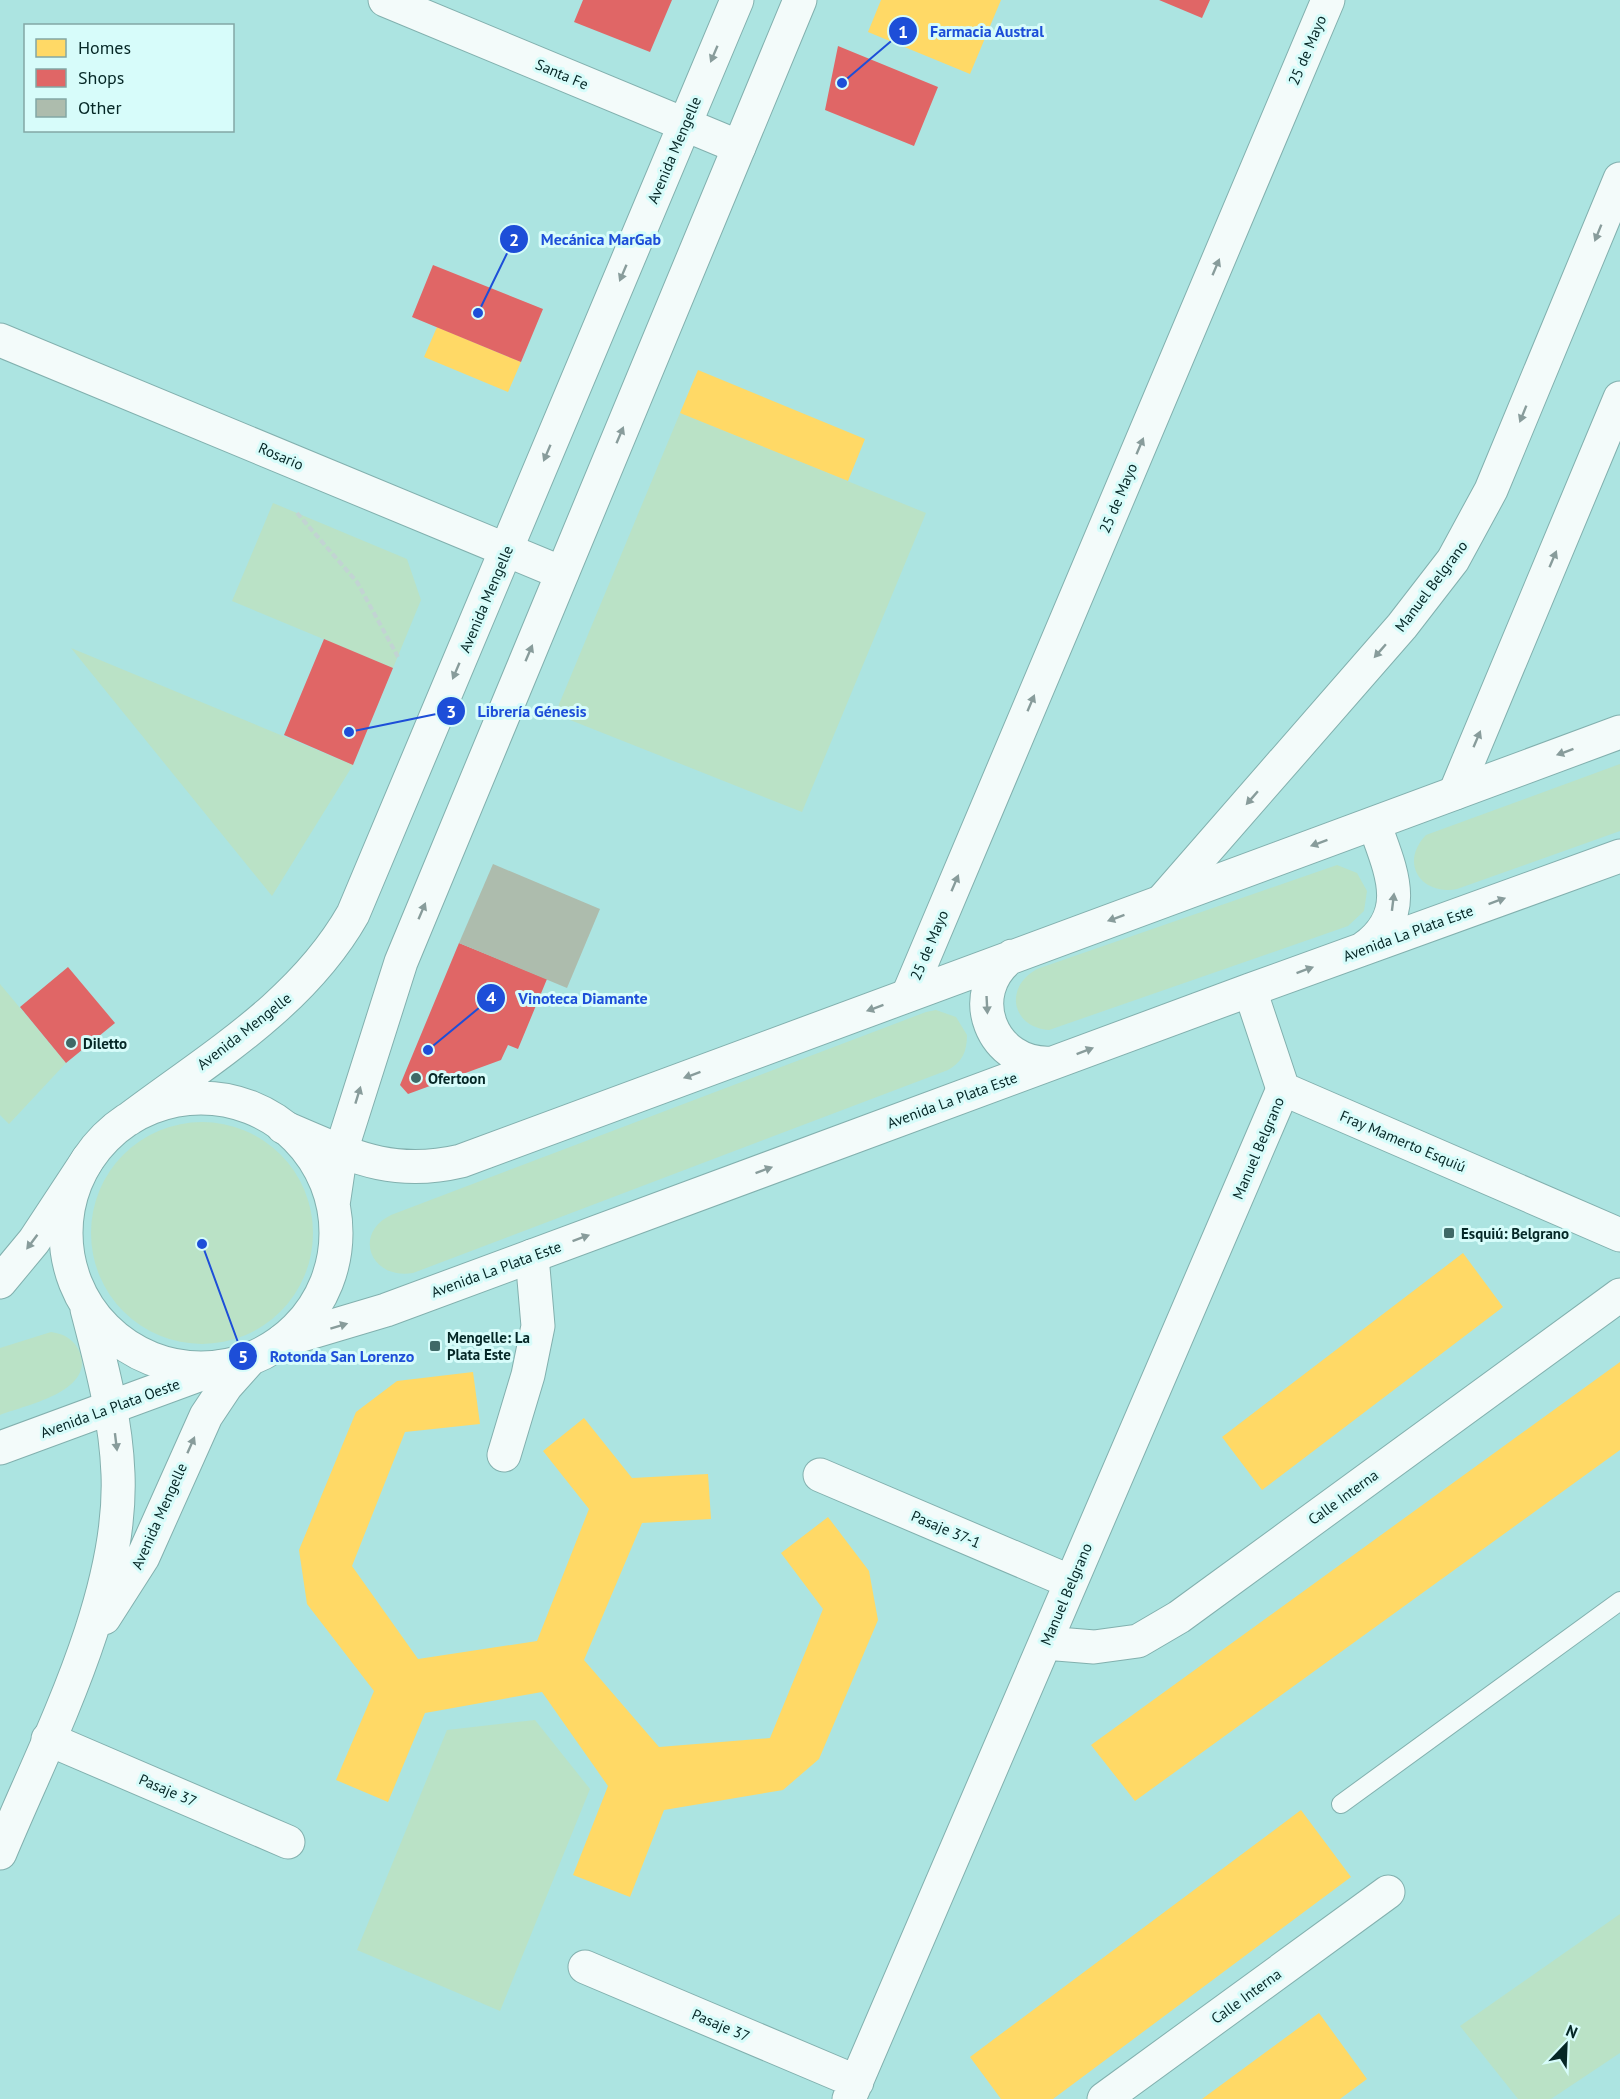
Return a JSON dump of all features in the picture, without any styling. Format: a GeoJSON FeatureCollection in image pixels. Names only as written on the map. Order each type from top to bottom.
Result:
{"type":"FeatureCollection","features":[{"type":"Feature","properties":{"kind":"main road","name":"Santa Fe"},"geometry":{"type":"LineString","coordinates":[[385,0],[739,147]]}},
{"type":"Feature","properties":{"kind":"main road","name":"Avenida Mengelle"},"geometry":{"type":"LineString","coordinates":[[129,1119],[273,1011],[309,976],[341,936],[364,891],[737,0]]}},
{"type":"Feature","properties":{"kind":"main road"},"geometry":{"type":"LineString","coordinates":[[88,1159],[71,1196],[66,1239],[73,1275],[85,1303],[106,1330],[138,1352],[176,1365],[220,1367],[251,1358],[282,1341],[309,1313],[328,1279],[335,1243],[333,1205],[341,1151],[401,962],[800,0]]}},
{"type":"Feature","properties":{"kind":"main road","name":"25 de Mayo"},"geometry":{"type":"LineString","coordinates":[[908,995],[1328,0]]}},
{"type":"Feature","properties":{"kind":"main road","name":"Manuel Belgrano"},"geometry":{"type":"LineString","coordinates":[[1162,901],[1402,626],[1453,560],[1491,490],[1620,179]]}},
{"type":"Feature","properties":{"kind":"main road","name":"Rosario"},"geometry":{"type":"LineString","coordinates":[[0,339],[562,573]]}},
{"type":"Feature","properties":{"kind":"main road"},"geometry":{"type":"LineString","coordinates":[[1455,793],[1620,398]]}},
{"type":"Feature","properties":{"kind":"main road"},"geometry":{"type":"LineString","coordinates":[[0,1282],[34,1240],[88,1159],[106,1137],[129,1119],[157,1105],[187,1099],[205,1099],[248,1107],[283,1127],[341,1151],[388,1166],[412,1168],[461,1161],[1620,732]]}},
{"type":"Feature","properties":{"kind":"main road"},"geometry":{"type":"LineString","coordinates":[[1363,949],[1383,931],[1394,906],[1390,869],[1374,823]]}},
{"type":"Feature","properties":{"kind":"main road","name":"Avenida La Plata Este"},"geometry":{"type":"LineString","coordinates":[[282,1341],[386,1310],[1250,990],[1620,856]]}},
{"type":"Feature","properties":{"kind":"main road"},"geometry":{"type":"LineString","coordinates":[[1012,956],[1003,963],[990,982],[986,1009],[989,1021],[1002,1043],[1015,1054],[1034,1062],[1052,1063]]}},
{"type":"Feature","properties":{"kind":"main road"},"geometry":{"type":"LineString","coordinates":[[1250,990],[1283,1089]]}},
{"type":"Feature","properties":{"kind":"main road","name":"Manuel Belgrano"},"geometry":{"type":"LineString","coordinates":[[853,2091],[1283,1089]]}},
{"type":"Feature","properties":{"kind":"main road","name":"Fray Mamerto Esquiú"},"geometry":{"type":"LineString","coordinates":[[1283,1089],[1620,1235]]}},
{"type":"Feature","properties":{"kind":"main road"},"geometry":{"type":"LineString","coordinates":[[283,1127],[306,1148],[315,1161],[333,1205]]}},
{"type":"Feature","properties":{"kind":"main road"},"geometry":{"type":"LineString","coordinates":[[504,1455],[528,1375],[538,1326],[532,1256]]}},
{"type":"Feature","properties":{"kind":"main road","name":"Calle Interna"},"geometry":{"type":"LineString","coordinates":[[1045,1643],[1094,1647],[1138,1641],[1179,1617],[1620,1295]]}},
{"type":"Feature","properties":{"kind":"main road","name":"Avenida Mengelle"},"geometry":{"type":"LineString","coordinates":[[0,1853],[87,1645],[104,1587],[117,1517],[118,1476],[110,1408],[85,1303]]}},
{"type":"Feature","properties":{"kind":"main road","name":"Avenida Mengelle"},"geometry":{"type":"LineString","coordinates":[[87,1645],[142,1557],[206,1416],[226,1386],[251,1358]]}},
{"type":"Feature","properties":{"kind":"main road","name":"Avenida La Plata Oeste"},"geometry":{"type":"LineString","coordinates":[[0,1448],[220,1367]]}},
{"type":"Feature","properties":{"kind":"main road","name":"Pasaje 37-1"},"geometry":{"type":"LineString","coordinates":[[820,1475],[1071,1582]]}},
{"type":"Feature","properties":{"kind":"main road","name":"Pasaje 37"},"geometry":{"type":"LineString","coordinates":[[48,1739],[288,1842]]}},
{"type":"Feature","properties":{"kind":"main road","name":"Calle Interna"},"geometry":{"type":"LineString","coordinates":[[1104,2099],[1388,1892]]}},
{"type":"Feature","properties":{"kind":"main road","name":"Pasaje 37"},"geometry":{"type":"LineString","coordinates":[[585,1967],[853,2091]]}},
{"type":"Feature","properties":{"kind":"lane"},"geometry":{"type":"LineString","coordinates":[[1341,1804],[1620,1601]]}},
{"type":"Feature","properties":{"kind":"path"},"geometry":{"type":"LineString","coordinates":[[297,513],[357,582],[398,657]]}},
{"type":"Feature","properties":{"kind":"green space"},"geometry":{"type":"Polygon","coordinates":[[[680,413],[926,513],[802,812],[555,714],[680,413]]]}},
{"type":"Feature","properties":{"kind":"green space"},"geometry":{"type":"Polygon","coordinates":[[[273,503],[407,559],[421,600],[393,668],[232,601],[273,503]]]}},
{"type":"Feature","properties":{"kind":"green space"},"geometry":{"type":"Polygon","coordinates":[[[71,648],[353,765],[272,896],[71,648]]]}},
{"type":"Feature","properties":{"kind":"green space"},"geometry":{"type":"Polygon","coordinates":[[[1620,764],[1620,831],[1457,889],[1444,890],[1433,887],[1418,875],[1414,866],[1414,856],[1426,835],[1620,764]]]}},
{"type":"Feature","properties":{"kind":"green space"},"geometry":{"type":"Polygon","coordinates":[[[1337,865],[1357,873],[1367,891],[1364,911],[1348,926],[1049,1030],[1026,1022],[1020,1014],[1016,1005],[1016,995],[1026,977],[1037,969],[1337,865]]]}},
{"type":"Feature","properties":{"kind":"green space"},"geometry":{"type":"Polygon","coordinates":[[[0,984],[66,1063],[9,1124],[0,1115],[0,984]]]}},
{"type":"Feature","properties":{"kind":"green space"},"geometry":{"type":"Polygon","coordinates":[[[936,1010],[956,1017],[967,1035],[963,1056],[948,1070],[413,1273],[386,1270],[377,1263],[372,1254],[370,1244],[372,1233],[379,1223],[391,1215],[936,1010]]]}},
{"type":"Feature","properties":{"kind":"green space"},"geometry":{"type":"Polygon","coordinates":[[[202,1122],[224,1124],[254,1135],[272,1147],[288,1163],[300,1181],[308,1201],[313,1233],[311,1255],[300,1285],[288,1303],[272,1319],[254,1331],[234,1339],[202,1344],[180,1342],[150,1331],[132,1319],[116,1303],[104,1285],[96,1265],[91,1233],[93,1211],[104,1181],[116,1163],[132,1147],[150,1135],[170,1127],[202,1122]]]}},
{"type":"Feature","properties":{"kind":"green space"},"geometry":{"type":"Polygon","coordinates":[[[51,1332],[69,1338],[78,1348],[82,1366],[77,1378],[55,1395],[0,1415],[0,1348],[51,1332]]]}},
{"type":"Feature","properties":{"kind":"green space"},"geometry":{"type":"Polygon","coordinates":[[[535,1720],[590,1789],[500,2011],[357,1950],[447,1730],[535,1720]]]}},
{"type":"Feature","properties":{"kind":"green space"},"geometry":{"type":"Polygon","coordinates":[[[1620,1914],[1620,2053],[1551,2099],[1518,2099],[1460,2026],[1620,1914]]]}},
{"type":"Feature","properties":{"kind":"building: Homes"},"geometry":{"type":"Polygon","coordinates":[[[881,0],[1001,0],[970,74],[868,32],[881,0]]]}},
{"type":"Feature","properties":{"kind":"building: Homes"},"geometry":{"type":"Polygon","coordinates":[[[437,327],[521,362],[508,392],[424,357],[437,327]]]}},
{"type":"Feature","properties":{"kind":"building: Homes"},"geometry":{"type":"Polygon","coordinates":[[[698,370],[865,439],[848,481],[680,413],[698,370]]]}},
{"type":"Feature","properties":{"kind":"building: Homes"},"geometry":{"type":"Polygon","coordinates":[[[1463,1253],[1503,1307],[1262,1490],[1222,1437],[1463,1253]]]}},
{"type":"Feature","properties":{"kind":"building: Homes"},"geometry":{"type":"Polygon","coordinates":[[[1620,1362],[1620,1450],[1135,1801],[1091,1745],[1620,1362]]]}},
{"type":"Feature","properties":{"kind":"building: Homes"},"geometry":{"type":"Polygon","coordinates":[[[473,1372],[480,1424],[405,1432],[352,1566],[418,1659],[537,1641],[589,1509],[543,1451],[584,1418],[632,1478],[708,1474],[711,1519],[642,1523],[584,1660],[659,1747],[770,1738],[823,1609],[781,1553],[828,1517],[869,1571],[878,1620],[819,1759],[783,1790],[664,1810],[630,1897],[573,1875],[608,1786],[542,1692],[425,1713],[388,1802],[336,1780],[374,1691],[307,1604],[299,1550],[356,1412],[397,1381],[473,1372]]]}},
{"type":"Feature","properties":{"kind":"building: Homes"},"geometry":{"type":"Polygon","coordinates":[[[1301,1810],[1351,1877],[1053,2099],[1001,2099],[970,2057],[1301,1810]]]}},
{"type":"Feature","properties":{"kind":"building: Homes"},"geometry":{"type":"Polygon","coordinates":[[[1319,2013],[1367,2079],[1340,2099],[1202,2099],[1319,2013]]]}},
{"type":"Feature","properties":{"kind":"building: Shops"},"geometry":{"type":"Polygon","coordinates":[[[583,0],[672,0],[650,52],[574,22],[583,0]]]}},
{"type":"Feature","properties":{"kind":"building: Shops"},"geometry":{"type":"Polygon","coordinates":[[[1159,0],[1210,0],[1202,18],[1159,0]]]}},
{"type":"Feature","properties":{"kind":"building: Shops"},"geometry":{"type":"Polygon","coordinates":[[[838,46],[938,87],[914,146],[825,110],[838,46]]]}},
{"type":"Feature","properties":{"kind":"building: Shops"},"geometry":{"type":"Polygon","coordinates":[[[433,265],[543,309],[521,362],[412,317],[433,265]]]}},
{"type":"Feature","properties":{"kind":"building: Shops"},"geometry":{"type":"Polygon","coordinates":[[[324,639],[393,668],[353,765],[284,735],[324,639]]]}},
{"type":"Feature","properties":{"kind":"building: Shops"},"geometry":{"type":"Polygon","coordinates":[[[459,943],[547,979],[518,1049],[508,1045],[501,1060],[408,1094],[400,1085],[459,943]]]}},
{"type":"Feature","properties":{"kind":"building: Shops"},"geometry":{"type":"Polygon","coordinates":[[[68,967],[115,1023],[66,1063],[20,1007],[68,967]]]}},
{"type":"Feature","properties":{"kind":"building: Other"},"geometry":{"type":"Polygon","coordinates":[[[493,864],[600,909],[567,988],[459,943],[493,864]]]}},
{"type":"Feature","properties":{"kind":"place","name":"Farmacia Austral"},"geometry":{"type":"Point","coordinates":[842,83]}},
{"type":"Feature","properties":{"kind":"place","name":"Mecánica MarGab"},"geometry":{"type":"Point","coordinates":[478,313]}},
{"type":"Feature","properties":{"kind":"place","name":"Librería Génesis"},"geometry":{"type":"Point","coordinates":[349,732]}},
{"type":"Feature","properties":{"kind":"place","name":"Diletto"},"geometry":{"type":"Point","coordinates":[71,1043]}},
{"type":"Feature","properties":{"kind":"place","name":"Vinoteca Diamante"},"geometry":{"type":"Point","coordinates":[428,1050]}},
{"type":"Feature","properties":{"kind":"place","name":"Ofertoon"},"geometry":{"type":"Point","coordinates":[416,1078]}},
{"type":"Feature","properties":{"kind":"place","name":"Esquiú: Belgrano"},"geometry":{"type":"Point","coordinates":[1449,1233]}},
{"type":"Feature","properties":{"kind":"place","name":"Rotonda San Lorenzo"},"geometry":{"type":"Point","coordinates":[202,1244]}},
{"type":"Feature","properties":{"kind":"place","name":"Mengelle: La Plata Este"},"geometry":{"type":"Point","coordinates":[435,1346]}}]}
